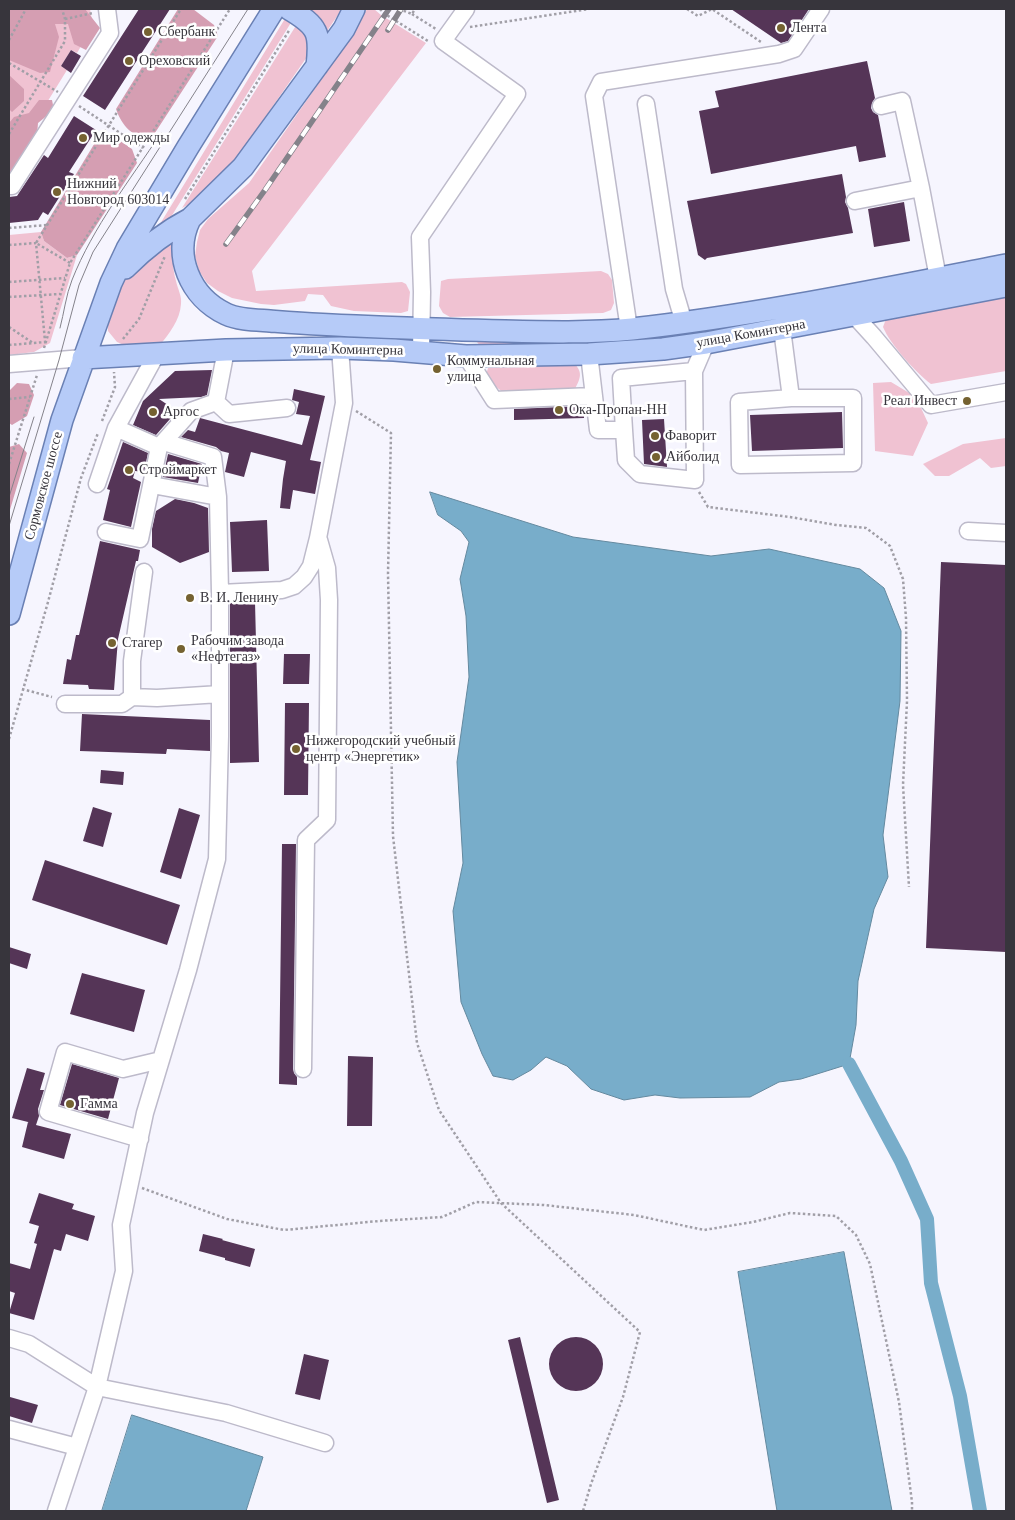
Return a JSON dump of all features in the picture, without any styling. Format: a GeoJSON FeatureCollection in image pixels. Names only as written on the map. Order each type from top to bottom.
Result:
{"type":"FeatureCollection","features":[{"type":"Feature","properties":{"kind":"main road"},"geometry":{"type":"LineString","coordinates":[[83,358],[111,283],[127,249],[274,9]]}},
{"type":"Feature","properties":{"kind":"main road"},"geometry":{"type":"LineString","coordinates":[[111,283],[144,249],[174,227],[188,210],[233,179],[243,168],[344,29],[354,9]]}},
{"type":"Feature","properties":{"kind":"main road"},"geometry":{"type":"LineString","coordinates":[[294,12],[310,23],[316,31],[319,40],[317,66]]}},
{"type":"Feature","properties":{"kind":"main road","name":"улица Коминтерна"},"geometry":{"type":"LineString","coordinates":[[188,210],[183,238],[183,251],[188,272],[194,286],[202,297],[212,306],[226,314],[239,318],[314,325],[566,332],[629,329],[684,323],[778,308],[1006,265]]}},
{"type":"Feature","properties":{"kind":"main road","name":"улица Коминтерна"},"geometry":{"type":"LineString","coordinates":[[83,358],[226,350],[340,348],[466,356],[589,354],[663,349],[706,343],[1006,286]]}},
{"type":"Feature","properties":{"kind":"main road"},"geometry":{"type":"LineString","coordinates":[[778,308],[782,329]]}},
{"type":"Feature","properties":{"kind":"main road","name":"Сормовское шоссе"},"geometry":{"type":"LineString","coordinates":[[9,614],[62,420],[83,358]]}},
{"type":"Feature","properties":{"kind":"street"},"geometry":{"type":"LineString","coordinates":[[9,186],[12,186],[110,33],[107,9]]}},
{"type":"Feature","properties":{"kind":"street"},"geometry":{"type":"LineString","coordinates":[[421,352],[422,292],[420,237],[516,94],[440,35],[466,9]]}},
{"type":"Feature","properties":{"kind":"street"},"geometry":{"type":"LineString","coordinates":[[629,329],[594,96],[601,82],[779,54],[794,49],[821,9]]}},
{"type":"Feature","properties":{"kind":"street"},"geometry":{"type":"LineString","coordinates":[[881,106],[902,101],[938,278]]}},
{"type":"Feature","properties":{"kind":"street"},"geometry":{"type":"LineString","coordinates":[[646,104],[674,289],[684,323]]}},
{"type":"Feature","properties":{"kind":"street"},"geometry":{"type":"LineString","coordinates":[[855,201],[920,188]]}},
{"type":"Feature","properties":{"kind":"street"},"geometry":{"type":"LineString","coordinates":[[854,315],[931,405],[1006,392]]}},
{"type":"Feature","properties":{"kind":"street"},"geometry":{"type":"LineString","coordinates":[[782,329],[791,398]]}},
{"type":"Feature","properties":{"kind":"street"},"geometry":{"type":"LineString","coordinates":[[694,371],[621,378],[626,460],[640,474],[695,480],[694,371],[706,343]]}},
{"type":"Feature","properties":{"kind":"street"},"geometry":{"type":"LineString","coordinates":[[220,592],[282,590],[294,586],[304,577],[311,566],[344,403],[340,348]]}},
{"type":"Feature","properties":{"kind":"street"},"geometry":{"type":"LineString","coordinates":[[216,402],[226,350]]}},
{"type":"Feature","properties":{"kind":"street"},"geometry":{"type":"LineString","coordinates":[[589,354],[598,430],[624,430]]}},
{"type":"Feature","properties":{"kind":"street"},"geometry":{"type":"LineString","coordinates":[[97,484],[109,426],[156,355]]}},
{"type":"Feature","properties":{"kind":"street"},"geometry":{"type":"LineString","coordinates":[[466,356],[494,400],[593,396]]}},
{"type":"Feature","properties":{"kind":"street"},"geometry":{"type":"LineString","coordinates":[[9,364],[83,358]]}},
{"type":"Feature","properties":{"kind":"street"},"geometry":{"type":"LineString","coordinates":[[791,398],[853,398],[853,463],[740,465],[739,402],[791,398]]}},
{"type":"Feature","properties":{"kind":"street"},"geometry":{"type":"LineString","coordinates":[[216,402],[229,414],[287,408]]}},
{"type":"Feature","properties":{"kind":"street"},"geometry":{"type":"LineString","coordinates":[[106,532],[140,540],[162,444],[191,411],[216,402]]}},
{"type":"Feature","properties":{"kind":"street"},"geometry":{"type":"LineString","coordinates":[[56,1511],[97,1387],[124,1271],[121,1225],[145,1112],[188,970],[217,859],[220,592],[218,497],[213,457],[162,444],[109,426]]}},
{"type":"Feature","properties":{"kind":"street"},"geometry":{"type":"LineString","coordinates":[[152,484],[218,497]]}},
{"type":"Feature","properties":{"kind":"street"},"geometry":{"type":"LineString","coordinates":[[968,531],[1006,533]]}},
{"type":"Feature","properties":{"kind":"street"},"geometry":{"type":"LineString","coordinates":[[303,1069],[306,840],[327,820],[329,600],[327,568],[318,538]]}},
{"type":"Feature","properties":{"kind":"street"},"geometry":{"type":"LineString","coordinates":[[132,696],[132,661],[144,572]]}},
{"type":"Feature","properties":{"kind":"street"},"geometry":{"type":"LineString","coordinates":[[60,701],[122,704],[132,696],[157,698],[220,694]]}},
{"type":"Feature","properties":{"kind":"street"},"geometry":{"type":"LineString","coordinates":[[140,1139],[48,1112],[66,1052],[123,1069],[161,1060]]}},
{"type":"Feature","properties":{"kind":"street"},"geometry":{"type":"LineString","coordinates":[[9,1338],[29,1344],[97,1387],[226,1413],[325,1442]]}},
{"type":"Feature","properties":{"kind":"street"},"geometry":{"type":"LineString","coordinates":[[9,1429],[77,1447]]}},
{"type":"Feature","properties":{"kind":"path"},"geometry":{"type":"LineString","coordinates":[[9,40],[26,9]]}},
{"type":"Feature","properties":{"kind":"path"},"geometry":{"type":"LineString","coordinates":[[9,134],[65,41],[65,19],[62,9]]}},
{"type":"Feature","properties":{"kind":"path"},"geometry":{"type":"LineString","coordinates":[[65,19],[107,9]]}},
{"type":"Feature","properties":{"kind":"path"},"geometry":{"type":"LineString","coordinates":[[46,342],[36,243],[181,9]]}},
{"type":"Feature","properties":{"kind":"path"},"geometry":{"type":"LineString","coordinates":[[46,342],[70,263],[230,9]]}},
{"type":"Feature","properties":{"kind":"path"},"geometry":{"type":"LineString","coordinates":[[380,9],[385,14],[440,35],[589,9]]}},
{"type":"Feature","properties":{"kind":"path"},"geometry":{"type":"LineString","coordinates":[[399,9],[412,14],[440,35]]}},
{"type":"Feature","properties":{"kind":"path"},"geometry":{"type":"LineString","coordinates":[[412,14],[415,9]]}},
{"type":"Feature","properties":{"kind":"path"},"geometry":{"type":"LineString","coordinates":[[687,9],[698,16],[712,9],[779,54]]}},
{"type":"Feature","properties":{"kind":"path"},"geometry":{"type":"LineString","coordinates":[[188,210],[294,12]]}},
{"type":"Feature","properties":{"kind":"path"},"geometry":{"type":"LineString","coordinates":[[9,63],[142,148]]}},
{"type":"Feature","properties":{"kind":"path"},"geometry":{"type":"LineString","coordinates":[[9,228],[47,225]]}},
{"type":"Feature","properties":{"kind":"path"},"geometry":{"type":"LineString","coordinates":[[10,246],[36,243],[70,263]]}},
{"type":"Feature","properties":{"kind":"path"},"geometry":{"type":"LineString","coordinates":[[120,343],[140,319],[165,255]]}},
{"type":"Feature","properties":{"kind":"path"},"geometry":{"type":"LineString","coordinates":[[9,282],[65,278]]}},
{"type":"Feature","properties":{"kind":"path"},"geometry":{"type":"LineString","coordinates":[[9,297],[60,294]]}},
{"type":"Feature","properties":{"kind":"path"},"geometry":{"type":"LineString","coordinates":[[9,327],[33,343]]}},
{"type":"Feature","properties":{"kind":"path"},"geometry":{"type":"LineString","coordinates":[[9,345],[46,342]]}},
{"type":"Feature","properties":{"kind":"path"},"geometry":{"type":"LineString","coordinates":[[109,426],[115,387],[114,366]]}},
{"type":"Feature","properties":{"kind":"path"},"geometry":{"type":"LineString","coordinates":[[9,464],[35,381]]}},
{"type":"Feature","properties":{"kind":"path"},"geometry":{"type":"LineString","coordinates":[[9,399],[30,397]]}},
{"type":"Feature","properties":{"kind":"path"},"geometry":{"type":"LineString","coordinates":[[344,403],[391,433],[388,574],[393,836],[417,1043],[439,1110],[501,1204],[640,1332],[623,1397],[583,1511]]}},
{"type":"Feature","properties":{"kind":"path"},"geometry":{"type":"LineString","coordinates":[[9,739],[81,478],[98,433]]}},
{"type":"Feature","properties":{"kind":"path"},"geometry":{"type":"LineString","coordinates":[[695,480],[698,490],[708,507],[866,528],[890,546],[903,579],[906,618],[907,701],[904,784],[909,887]]}},
{"type":"Feature","properties":{"kind":"path"},"geometry":{"type":"LineString","coordinates":[[22,689],[60,701]]}},
{"type":"Feature","properties":{"kind":"path"},"geometry":{"type":"LineString","coordinates":[[130,1184],[227,1219],[284,1230],[442,1217],[476,1202],[544,1205],[634,1215],[704,1230],[753,1222],[790,1213],[836,1216],[856,1235],[870,1264],[897,1393],[912,1511]]}},
{"type":"Feature","properties":{"kind":"shaded area"},"geometry":{"type":"Polygon","coordinates":[[[9,9],[90,9],[93,26],[77,53],[71,50],[61,66],[67,70],[9,164],[9,9]]]}},
{"type":"Feature","properties":{"kind":"shaded area"},"geometry":{"type":"Polygon","coordinates":[[[9,9],[85,9],[100,28],[86,50],[74,44],[68,24],[55,24],[59,37],[50,72],[40,73],[9,60],[9,9]]]}},
{"type":"Feature","properties":{"kind":"shaded area"},"geometry":{"type":"Polygon","coordinates":[[[178,9],[193,9],[214,25],[218,36],[151,139],[145,138],[134,134],[125,126],[116,109],[178,9]]]}},
{"type":"Feature","properties":{"kind":"shaded area"},"geometry":{"type":"Polygon","coordinates":[[[307,9],[342,9],[327,31],[317,17],[307,9]]]}},
{"type":"Feature","properties":{"kind":"shaded area"},"geometry":{"type":"Polygon","coordinates":[[[367,9],[374,9],[426,43],[252,271],[256,291],[402,282],[406,284],[410,292],[408,311],[401,313],[354,311],[331,306],[323,295],[308,294],[305,301],[274,305],[232,298],[207,283],[199,271],[195,256],[200,230],[208,219],[249,183],[353,34],[367,9]]]}},
{"type":"Feature","properties":{"kind":"shaded area"},"geometry":{"type":"Polygon","coordinates":[[[286,17],[292,21],[171,217],[160,224],[286,17]]]}},
{"type":"Feature","properties":{"kind":"shaded area"},"geometry":{"type":"Polygon","coordinates":[[[297,24],[310,35],[309,54],[232,165],[193,202],[182,208],[297,24]]]}},
{"type":"Feature","properties":{"kind":"shaded area"},"geometry":{"type":"Polygon","coordinates":[[[9,75],[24,89],[24,101],[12,112],[9,109],[9,75]]]}},
{"type":"Feature","properties":{"kind":"shaded area"},"geometry":{"type":"Polygon","coordinates":[[[39,100],[52,100],[54,110],[38,123],[37,135],[9,176],[9,123],[14,117],[29,113],[39,100]]]}},
{"type":"Feature","properties":{"kind":"shaded area"},"geometry":{"type":"Polygon","coordinates":[[[110,134],[132,149],[137,163],[77,255],[67,258],[44,241],[41,232],[99,136],[110,134]]]}},
{"type":"Feature","properties":{"kind":"shaded area"},"geometry":{"type":"Polygon","coordinates":[[[41,232],[44,241],[67,258],[77,255],[50,343],[34,352],[9,355],[9,235],[41,232]]]}},
{"type":"Feature","properties":{"kind":"shaded area"},"geometry":{"type":"Polygon","coordinates":[[[173,238],[174,270],[181,301],[179,316],[167,337],[159,346],[124,345],[117,342],[108,331],[108,322],[123,274],[173,238]]]}},
{"type":"Feature","properties":{"kind":"shaded area"},"geometry":{"type":"Polygon","coordinates":[[[601,271],[608,274],[612,280],[614,303],[611,310],[603,313],[450,317],[443,313],[439,306],[441,281],[448,279],[601,271]]]}},
{"type":"Feature","properties":{"kind":"shaded area"},"geometry":{"type":"Polygon","coordinates":[[[1006,296],[1006,371],[931,384],[904,358],[891,342],[883,327],[886,319],[1006,296]]]}},
{"type":"Feature","properties":{"kind":"shaded area"},"geometry":{"type":"Polygon","coordinates":[[[767,317],[773,321],[702,335],[606,344],[480,346],[477,342],[482,339],[767,317]]]}},
{"type":"Feature","properties":{"kind":"shaded area"},"geometry":{"type":"Polygon","coordinates":[[[573,362],[580,372],[579,381],[575,389],[518,395],[509,394],[498,388],[486,375],[488,368],[492,365],[573,362]]]}},
{"type":"Feature","properties":{"kind":"shaded area"},"geometry":{"type":"Polygon","coordinates":[[[891,382],[916,397],[928,423],[913,456],[875,451],[873,383],[891,382]]]}},
{"type":"Feature","properties":{"kind":"shaded area"},"geometry":{"type":"Polygon","coordinates":[[[17,383],[29,384],[34,395],[27,416],[12,425],[9,423],[9,391],[17,383]]]}},
{"type":"Feature","properties":{"kind":"shaded area"},"geometry":{"type":"Polygon","coordinates":[[[1006,438],[1006,466],[991,468],[980,458],[949,476],[935,476],[923,464],[963,444],[1006,438]]]}},
{"type":"Feature","properties":{"kind":"shaded area"},"geometry":{"type":"Polygon","coordinates":[[[19,444],[27,453],[9,513],[9,447],[19,444]]]}},
{"type":"Feature","properties":{"kind":"water"},"geometry":{"type":"Polygon","coordinates":[[[430,492],[573,537],[711,556],[769,549],[860,569],[884,588],[901,631],[900,701],[883,835],[888,877],[874,909],[858,981],[856,1025],[849,1064],[801,1079],[779,1082],[750,1097],[680,1098],[655,1095],[624,1100],[591,1089],[567,1066],[546,1057],[531,1070],[513,1080],[493,1076],[461,1002],[453,911],[463,863],[457,762],[469,677],[466,616],[460,579],[469,542],[461,531],[438,515],[430,492]]]}},
{"type":"Feature","properties":{"kind":"water"},"geometry":{"type":"Polygon","coordinates":[[[844,1252],[892,1511],[777,1511],[738,1272],[844,1252]]]}},
{"type":"Feature","properties":{"kind":"water"},"geometry":{"type":"Polygon","coordinates":[[[132,1415],[263,1457],[246,1511],[102,1511],[132,1415]]]}},
{"type":"Feature","properties":{"kind":"building"},"geometry":{"type":"Polygon","coordinates":[[[139,9],[170,9],[105,110],[83,96],[139,9]]]}},
{"type":"Feature","properties":{"kind":"building","name":"Лента"},"geometry":{"type":"Polygon","coordinates":[[[731,9],[809,9],[788,41],[781,43],[731,9]]]}},
{"type":"Feature","properties":{"kind":"building"},"geometry":{"type":"Polygon","coordinates":[[[71,50],[81,56],[71,73],[61,66],[71,50]]]}},
{"type":"Feature","properties":{"kind":"building"},"geometry":{"type":"Polygon","coordinates":[[[867,61],[875,98],[871,108],[878,115],[886,157],[859,162],[856,146],[711,174],[699,111],[719,107],[715,91],[867,61]]]}},
{"type":"Feature","properties":{"kind":"building"},"geometry":{"type":"Polygon","coordinates":[[[74,116],[96,130],[69,172],[74,174],[48,215],[43,212],[38,220],[9,223],[9,197],[17,196],[44,155],[48,158],[74,116]]]}},
{"type":"Feature","properties":{"kind":"building"},"geometry":{"type":"Polygon","coordinates":[[[842,174],[846,197],[845,202],[853,233],[707,258],[705,260],[698,255],[687,201],[842,174]]]}},
{"type":"Feature","properties":{"kind":"building"},"geometry":{"type":"Polygon","coordinates":[[[904,202],[910,241],[874,247],[868,209],[904,202]]]}},
{"type":"Feature","properties":{"kind":"building"},"geometry":{"type":"Polygon","coordinates":[[[212,370],[207,395],[159,399],[177,411],[156,435],[133,425],[143,401],[175,371],[212,370]]]}},
{"type":"Feature","properties":{"kind":"building"},"geometry":{"type":"Polygon","coordinates":[[[294,389],[325,396],[310,460],[321,462],[315,494],[293,490],[290,509],[280,508],[286,461],[251,452],[244,477],[225,472],[229,453],[221,451],[216,447],[181,437],[188,430],[195,432],[200,418],[302,445],[310,416],[296,414],[299,402],[292,400],[294,389]]]}},
{"type":"Feature","properties":{"kind":"building"},"geometry":{"type":"Polygon","coordinates":[[[584,406],[584,418],[514,420],[514,409],[584,406]]]}},
{"type":"Feature","properties":{"kind":"building"},"geometry":{"type":"Polygon","coordinates":[[[842,412],[843,448],[752,451],[750,415],[842,412]]]}},
{"type":"Feature","properties":{"kind":"building"},"geometry":{"type":"Polygon","coordinates":[[[664,419],[667,467],[644,464],[642,420],[664,419]]]}},
{"type":"Feature","properties":{"kind":"building"},"geometry":{"type":"Polygon","coordinates":[[[123,442],[148,453],[144,472],[135,471],[133,478],[141,482],[131,527],[103,520],[110,490],[107,489],[123,442]]]}},
{"type":"Feature","properties":{"kind":"building"},"geometry":{"type":"Polygon","coordinates":[[[168,454],[202,464],[198,483],[163,477],[168,454]]]}},
{"type":"Feature","properties":{"kind":"building"},"geometry":{"type":"Polygon","coordinates":[[[175,499],[208,508],[209,552],[180,563],[152,547],[152,529],[156,511],[175,499]]]}},
{"type":"Feature","properties":{"kind":"building"},"geometry":{"type":"Polygon","coordinates":[[[267,520],[269,571],[232,572],[230,522],[267,520]]]}},
{"type":"Feature","properties":{"kind":"building"},"geometry":{"type":"Polygon","coordinates":[[[100,541],[140,550],[118,639],[114,690],[89,689],[88,685],[63,684],[67,659],[71,660],[76,635],[79,635],[100,541]]]}},
{"type":"Feature","properties":{"kind":"building"},"geometry":{"type":"Polygon","coordinates":[[[941,562],[1006,565],[1006,952],[926,948],[941,562]]]}},
{"type":"Feature","properties":{"kind":"building"},"geometry":{"type":"Polygon","coordinates":[[[255,602],[259,762],[230,763],[230,603],[255,602]]]}},
{"type":"Feature","properties":{"kind":"building"},"geometry":{"type":"Polygon","coordinates":[[[284,654],[310,654],[309,684],[283,684],[284,654]]]}},
{"type":"Feature","properties":{"kind":"building","name":"Нижегородский учебный центр «Энергетик»"},"geometry":{"type":"Polygon","coordinates":[[[285,703],[309,703],[308,795],[284,795],[285,703]]]}},
{"type":"Feature","properties":{"kind":"building"},"geometry":{"type":"Polygon","coordinates":[[[82,714],[210,720],[210,751],[167,749],[166,754],[80,751],[82,714]]]}},
{"type":"Feature","properties":{"kind":"building"},"geometry":{"type":"Polygon","coordinates":[[[101,770],[124,772],[123,785],[100,783],[101,770]]]}},
{"type":"Feature","properties":{"kind":"building"},"geometry":{"type":"Polygon","coordinates":[[[93,807],[112,813],[103,847],[83,841],[93,807]]]}},
{"type":"Feature","properties":{"kind":"building"},"geometry":{"type":"Polygon","coordinates":[[[179,808],[200,815],[181,879],[160,872],[179,808]]]}},
{"type":"Feature","properties":{"kind":"building"},"geometry":{"type":"Polygon","coordinates":[[[282,844],[296,844],[293,1069],[297,1077],[297,1085],[279,1084],[282,844]]]}},
{"type":"Feature","properties":{"kind":"building"},"geometry":{"type":"Polygon","coordinates":[[[45,860],[180,905],[167,945],[32,900],[45,860]]]}},
{"type":"Feature","properties":{"kind":"building"},"geometry":{"type":"Polygon","coordinates":[[[9,947],[31,954],[27,969],[9,963],[9,947]]]}},
{"type":"Feature","properties":{"kind":"building"},"geometry":{"type":"Polygon","coordinates":[[[82,973],[145,990],[134,1032],[70,1014],[82,973]]]}},
{"type":"Feature","properties":{"kind":"building"},"geometry":{"type":"Polygon","coordinates":[[[348,1056],[373,1057],[372,1126],[347,1126],[348,1056]]]}},
{"type":"Feature","properties":{"kind":"building"},"geometry":{"type":"Polygon","coordinates":[[[72,1064],[119,1078],[108,1119],[60,1105],[72,1064]]]}},
{"type":"Feature","properties":{"kind":"building"},"geometry":{"type":"Polygon","coordinates":[[[27,1068],[45,1073],[40,1090],[44,1090],[38,1109],[39,1116],[36,1125],[71,1134],[64,1159],[22,1147],[28,1122],[12,1118],[27,1068]]]}},
{"type":"Feature","properties":{"kind":"building"},"geometry":{"type":"Polygon","coordinates":[[[39,1193],[74,1204],[72,1209],[95,1216],[88,1241],[66,1234],[61,1251],[54,1249],[34,1320],[9,1313],[15,1293],[9,1291],[9,1263],[30,1269],[37,1244],[34,1243],[39,1226],[29,1223],[39,1193]]]}},
{"type":"Feature","properties":{"kind":"building"},"geometry":{"type":"Polygon","coordinates":[[[203,1234],[255,1249],[250,1267],[199,1251],[203,1234]]]}},
{"type":"Feature","properties":{"kind":"building"},"geometry":{"type":"Polygon","coordinates":[[[520,1337],[559,1500],[547,1503],[508,1340],[520,1337]]]}},
{"type":"Feature","properties":{"kind":"building"},"geometry":{"type":"Polygon","coordinates":[[[571,1337],[581,1337],[591,1341],[599,1349],[603,1364],[599,1379],[591,1387],[581,1391],[571,1391],[561,1387],[553,1379],[549,1369],[549,1359],[553,1349],[561,1341],[571,1337]]]}},
{"type":"Feature","properties":{"kind":"building"},"geometry":{"type":"Polygon","coordinates":[[[304,1354],[329,1360],[320,1400],[295,1394],[304,1354]]]}},
{"type":"Feature","properties":{"kind":"building"},"geometry":{"type":"Polygon","coordinates":[[[10,1397],[38,1405],[32,1423],[9,1416],[10,1397]]]}},
{"type":"Feature","properties":{"kind":"waterway"},"geometry":{"type":"LineString","coordinates":[[849,1064],[901,1161],[927,1219],[931,1283],[960,1396],[980,1511]]}},
{"type":"Feature","properties":{"kind":"tram line"},"geometry":{"type":"LineString","coordinates":[[9,526],[59,360],[79,285],[93,252],[248,9]]}},
{"type":"Feature","properties":{"kind":"tram line"},"geometry":{"type":"LineString","coordinates":[[60,328],[70,286],[90,241],[161,133]]}},
{"type":"Feature","properties":{"kind":"tram line"},"geometry":{"type":"LineString","coordinates":[[9,497],[34,417]]}},
{"type":"Feature","properties":{"kind":"railway"},"geometry":{"type":"LineString","coordinates":[[226,244],[389,9]]}},
{"type":"Feature","properties":{"kind":"railway"},"geometry":{"type":"LineString","coordinates":[[388,30],[401,9]]}},
{"type":"Feature","properties":{"kind":"place","name":"Лента"},"geometry":{"type":"Point","coordinates":[781,28]}},
{"type":"Feature","properties":{"kind":"place","name":"Сбербанк"},"geometry":{"type":"Point","coordinates":[148,32]}},
{"type":"Feature","properties":{"kind":"place","name":"Ореховский"},"geometry":{"type":"Point","coordinates":[129,61]}},
{"type":"Feature","properties":{"kind":"place","name":"Мир одежды"},"geometry":{"type":"Point","coordinates":[83,138]}},
{"type":"Feature","properties":{"kind":"place","name":"Нижний Новгород 603014"},"geometry":{"type":"Point","coordinates":[57,192]}},
{"type":"Feature","properties":{"kind":"place","name":"Коммунальная улица"},"geometry":{"type":"Point","coordinates":[437,369]}},
{"type":"Feature","properties":{"kind":"place","name":"Реал Инвест"},"geometry":{"type":"Point","coordinates":[967,401]}},
{"type":"Feature","properties":{"kind":"place","name":"Ока-Пропан-НН"},"geometry":{"type":"Point","coordinates":[559,410]}},
{"type":"Feature","properties":{"kind":"place","name":"Аргос"},"geometry":{"type":"Point","coordinates":[153,412]}},
{"type":"Feature","properties":{"kind":"place","name":"Фаворит"},"geometry":{"type":"Point","coordinates":[655,436]}},
{"type":"Feature","properties":{"kind":"place","name":"Айболид"},"geometry":{"type":"Point","coordinates":[656,457]}},
{"type":"Feature","properties":{"kind":"place","name":"Строймаркет"},"geometry":{"type":"Point","coordinates":[129,470]}},
{"type":"Feature","properties":{"kind":"place","name":"В. И. Ленину"},"geometry":{"type":"Point","coordinates":[190,598]}},
{"type":"Feature","properties":{"kind":"place","name":"Стагер"},"geometry":{"type":"Point","coordinates":[112,643]}},
{"type":"Feature","properties":{"kind":"place","name":"Рабочим завода «Нефтегаз»"},"geometry":{"type":"Point","coordinates":[181,649]}},
{"type":"Feature","properties":{"kind":"place","name":"Нижегородский учебный центр «Энергетик»"},"geometry":{"type":"Point","coordinates":[296,749]}},
{"type":"Feature","properties":{"kind":"place","name":"Гамма"},"geometry":{"type":"Point","coordinates":[70,1104]}}]}
